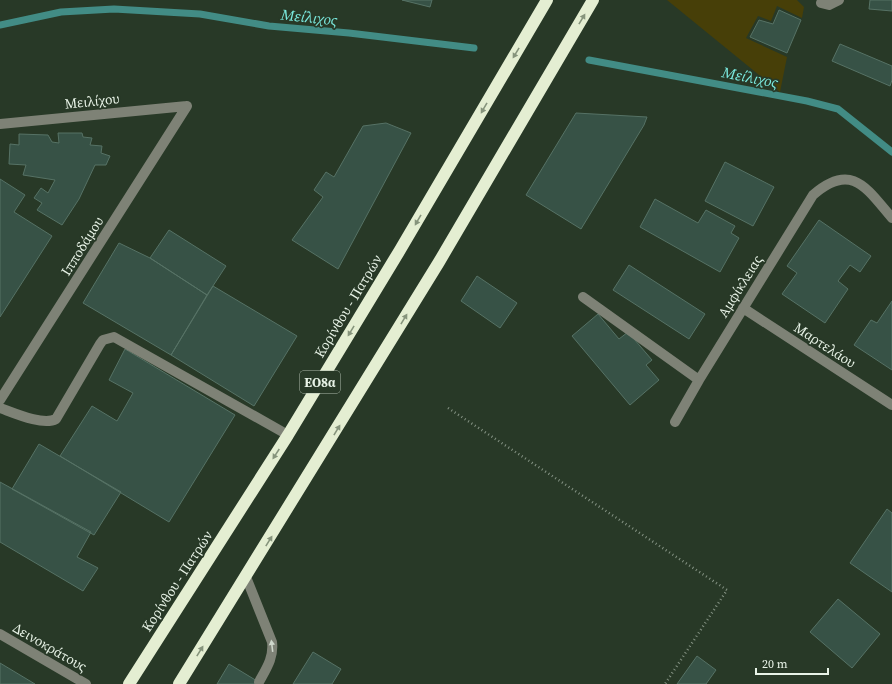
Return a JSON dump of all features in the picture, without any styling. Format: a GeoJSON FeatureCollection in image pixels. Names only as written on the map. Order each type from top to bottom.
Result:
{"type":"FeatureCollection","features":[{"type":"Feature","properties":{"kind":"highway","name":"Κορίνθου - Πατρών"},"geometry":{"type":"LineString","coordinates":[[129,684],[288,435],[547,0]]}},
{"type":"Feature","properties":{"kind":"highway","name":"ΕΟ8α"},"geometry":{"type":"LineString","coordinates":[[179,684],[439,262],[593,0]]}},
{"type":"Feature","properties":{"kind":"street"},"geometry":{"type":"LineString","coordinates":[[821,4],[829,5],[839,0]]}},
{"type":"Feature","properties":{"kind":"street","name":"Μειλίχου"},"geometry":{"type":"LineString","coordinates":[[0,124],[187,106]]}},
{"type":"Feature","properties":{"kind":"street","name":"Ιπποδάμου"},"geometry":{"type":"LineString","coordinates":[[0,400],[187,106]]}},
{"type":"Feature","properties":{"kind":"street","name":"Αμφίκλειας"},"geometry":{"type":"LineString","coordinates":[[675,422],[699,380],[813,195],[826,185],[842,180],[853,180],[868,190],[892,218]]}},
{"type":"Feature","properties":{"kind":"street"},"geometry":{"type":"LineString","coordinates":[[583,297],[699,380]]}},
{"type":"Feature","properties":{"kind":"street","name":"Μαρτελάου"},"geometry":{"type":"LineString","coordinates":[[743,308],[892,405]]}},
{"type":"Feature","properties":{"kind":"street"},"geometry":{"type":"LineString","coordinates":[[0,408],[43,421],[52,421],[56,418],[100,344],[104,340],[114,337],[288,435]]}},
{"type":"Feature","properties":{"kind":"street"},"geometry":{"type":"LineString","coordinates":[[246,577],[272,642],[273,649],[270,662],[259,682]]}},
{"type":"Feature","properties":{"kind":"street","name":"Δεινοκράτους"},"geometry":{"type":"LineString","coordinates":[[0,634],[86,684]]}},
{"type":"Feature","properties":{"kind":"path"},"geometry":{"type":"LineString","coordinates":[[448,408],[726,590],[665,684]]}},
{"type":"Feature","properties":{"kind":"shaded area"},"geometry":{"type":"Polygon","coordinates":[[[667,0],[797,0],[804,7],[802,18],[777,6],[771,21],[758,16],[746,38],[787,57],[780,92],[667,0]]]}},
{"type":"Feature","properties":{"kind":"building"},"geometry":{"type":"Polygon","coordinates":[[[402,0],[432,0],[430,7],[402,0]]]}},
{"type":"Feature","properties":{"kind":"building"},"geometry":{"type":"Polygon","coordinates":[[[870,0],[892,0],[892,11],[869,9],[870,0]]]}},
{"type":"Feature","properties":{"kind":"building"},"geometry":{"type":"Polygon","coordinates":[[[779,10],[801,20],[787,53],[750,37],[759,20],[773,24],[779,10]]]}},
{"type":"Feature","properties":{"kind":"building"},"geometry":{"type":"Polygon","coordinates":[[[840,44],[892,66],[892,80],[890,86],[832,61],[840,44]]]}},
{"type":"Feature","properties":{"kind":"building"},"geometry":{"type":"Polygon","coordinates":[[[576,113],[647,117],[644,125],[581,229],[526,195],[576,113]]]}},
{"type":"Feature","properties":{"kind":"building"},"geometry":{"type":"Polygon","coordinates":[[[386,123],[411,133],[338,269],[292,240],[323,197],[314,190],[326,172],[334,177],[363,126],[386,123]]]}},
{"type":"Feature","properties":{"kind":"building"},"geometry":{"type":"Polygon","coordinates":[[[58,133],[82,133],[83,137],[92,138],[90,145],[102,146],[101,153],[110,156],[106,165],[95,165],[79,199],[62,225],[37,210],[42,203],[34,198],[41,188],[48,193],[55,180],[23,175],[26,165],[9,164],[10,144],[19,145],[19,134],[48,135],[52,142],[59,143],[58,133]]]}},
{"type":"Feature","properties":{"kind":"building"},"geometry":{"type":"Polygon","coordinates":[[[725,162],[774,187],[753,226],[705,201],[725,162]]]}},
{"type":"Feature","properties":{"kind":"building"},"geometry":{"type":"Polygon","coordinates":[[[0,179],[25,195],[14,212],[52,236],[0,317],[0,179]]]}},
{"type":"Feature","properties":{"kind":"building"},"geometry":{"type":"Polygon","coordinates":[[[655,199],[698,223],[706,210],[735,226],[731,233],[739,238],[720,272],[640,227],[655,199]]]}},
{"type":"Feature","properties":{"kind":"building"},"geometry":{"type":"Polygon","coordinates":[[[819,220],[871,256],[860,272],[850,265],[838,281],[848,289],[825,323],[782,294],[797,273],[787,266],[819,220]]]}},
{"type":"Feature","properties":{"kind":"building"},"geometry":{"type":"Polygon","coordinates":[[[169,230],[226,266],[207,295],[150,258],[169,230]]]}},
{"type":"Feature","properties":{"kind":"building"},"geometry":{"type":"Polygon","coordinates":[[[119,243],[150,258],[207,295],[171,355],[83,303],[119,243]]]}},
{"type":"Feature","properties":{"kind":"building"},"geometry":{"type":"Polygon","coordinates":[[[629,265],[705,314],[689,339],[613,290],[629,265]]]}},
{"type":"Feature","properties":{"kind":"building"},"geometry":{"type":"Polygon","coordinates":[[[477,276],[517,303],[500,328],[461,301],[477,276]]]}},
{"type":"Feature","properties":{"kind":"building"},"geometry":{"type":"Polygon","coordinates":[[[213,286],[297,336],[254,406],[171,355],[213,286]]]}},
{"type":"Feature","properties":{"kind":"building"},"geometry":{"type":"Polygon","coordinates":[[[892,301],[892,370],[854,345],[871,320],[877,323],[892,301]]]}},
{"type":"Feature","properties":{"kind":"building"},"geometry":{"type":"Polygon","coordinates":[[[598,314],[619,339],[628,332],[652,360],[646,365],[659,380],[630,405],[572,336],[598,314]]]}},
{"type":"Feature","properties":{"kind":"building"},"geometry":{"type":"Polygon","coordinates":[[[125,349],[235,415],[169,522],[60,456],[92,406],[117,421],[133,393],[109,380],[125,349]]]}},
{"type":"Feature","properties":{"kind":"building"},"geometry":{"type":"Polygon","coordinates":[[[39,444],[121,492],[94,535],[12,489],[39,444]]]}},
{"type":"Feature","properties":{"kind":"building"},"geometry":{"type":"Polygon","coordinates":[[[0,482],[91,532],[77,557],[98,568],[83,591],[0,542],[0,482]]]}},
{"type":"Feature","properties":{"kind":"building"},"geometry":{"type":"Polygon","coordinates":[[[887,509],[892,513],[892,592],[850,563],[887,509]]]}},
{"type":"Feature","properties":{"kind":"building"},"geometry":{"type":"Polygon","coordinates":[[[838,599],[880,634],[852,668],[810,632],[838,599]]]}},
{"type":"Feature","properties":{"kind":"building"},"geometry":{"type":"Polygon","coordinates":[[[313,652],[341,669],[332,684],[293,684],[313,652]]]}},
{"type":"Feature","properties":{"kind":"building"},"geometry":{"type":"Polygon","coordinates":[[[697,656],[716,670],[706,684],[677,684],[697,656]]]}},
{"type":"Feature","properties":{"kind":"building"},"geometry":{"type":"Polygon","coordinates":[[[0,663],[35,684],[0,684],[0,663]]]}},
{"type":"Feature","properties":{"kind":"building"},"geometry":{"type":"Polygon","coordinates":[[[229,664],[262,684],[217,684],[229,664]]]}},
{"type":"Feature","properties":{"kind":"waterway","name":"Μείλιχος"},"geometry":{"type":"LineString","coordinates":[[0,25],[61,12],[114,9],[200,14],[269,26],[349,33],[474,48]]}},
{"type":"Feature","properties":{"kind":"waterway","name":"Μείλιχος"},"geometry":{"type":"LineString","coordinates":[[589,60],[807,101],[838,109],[892,152]]}}]}
